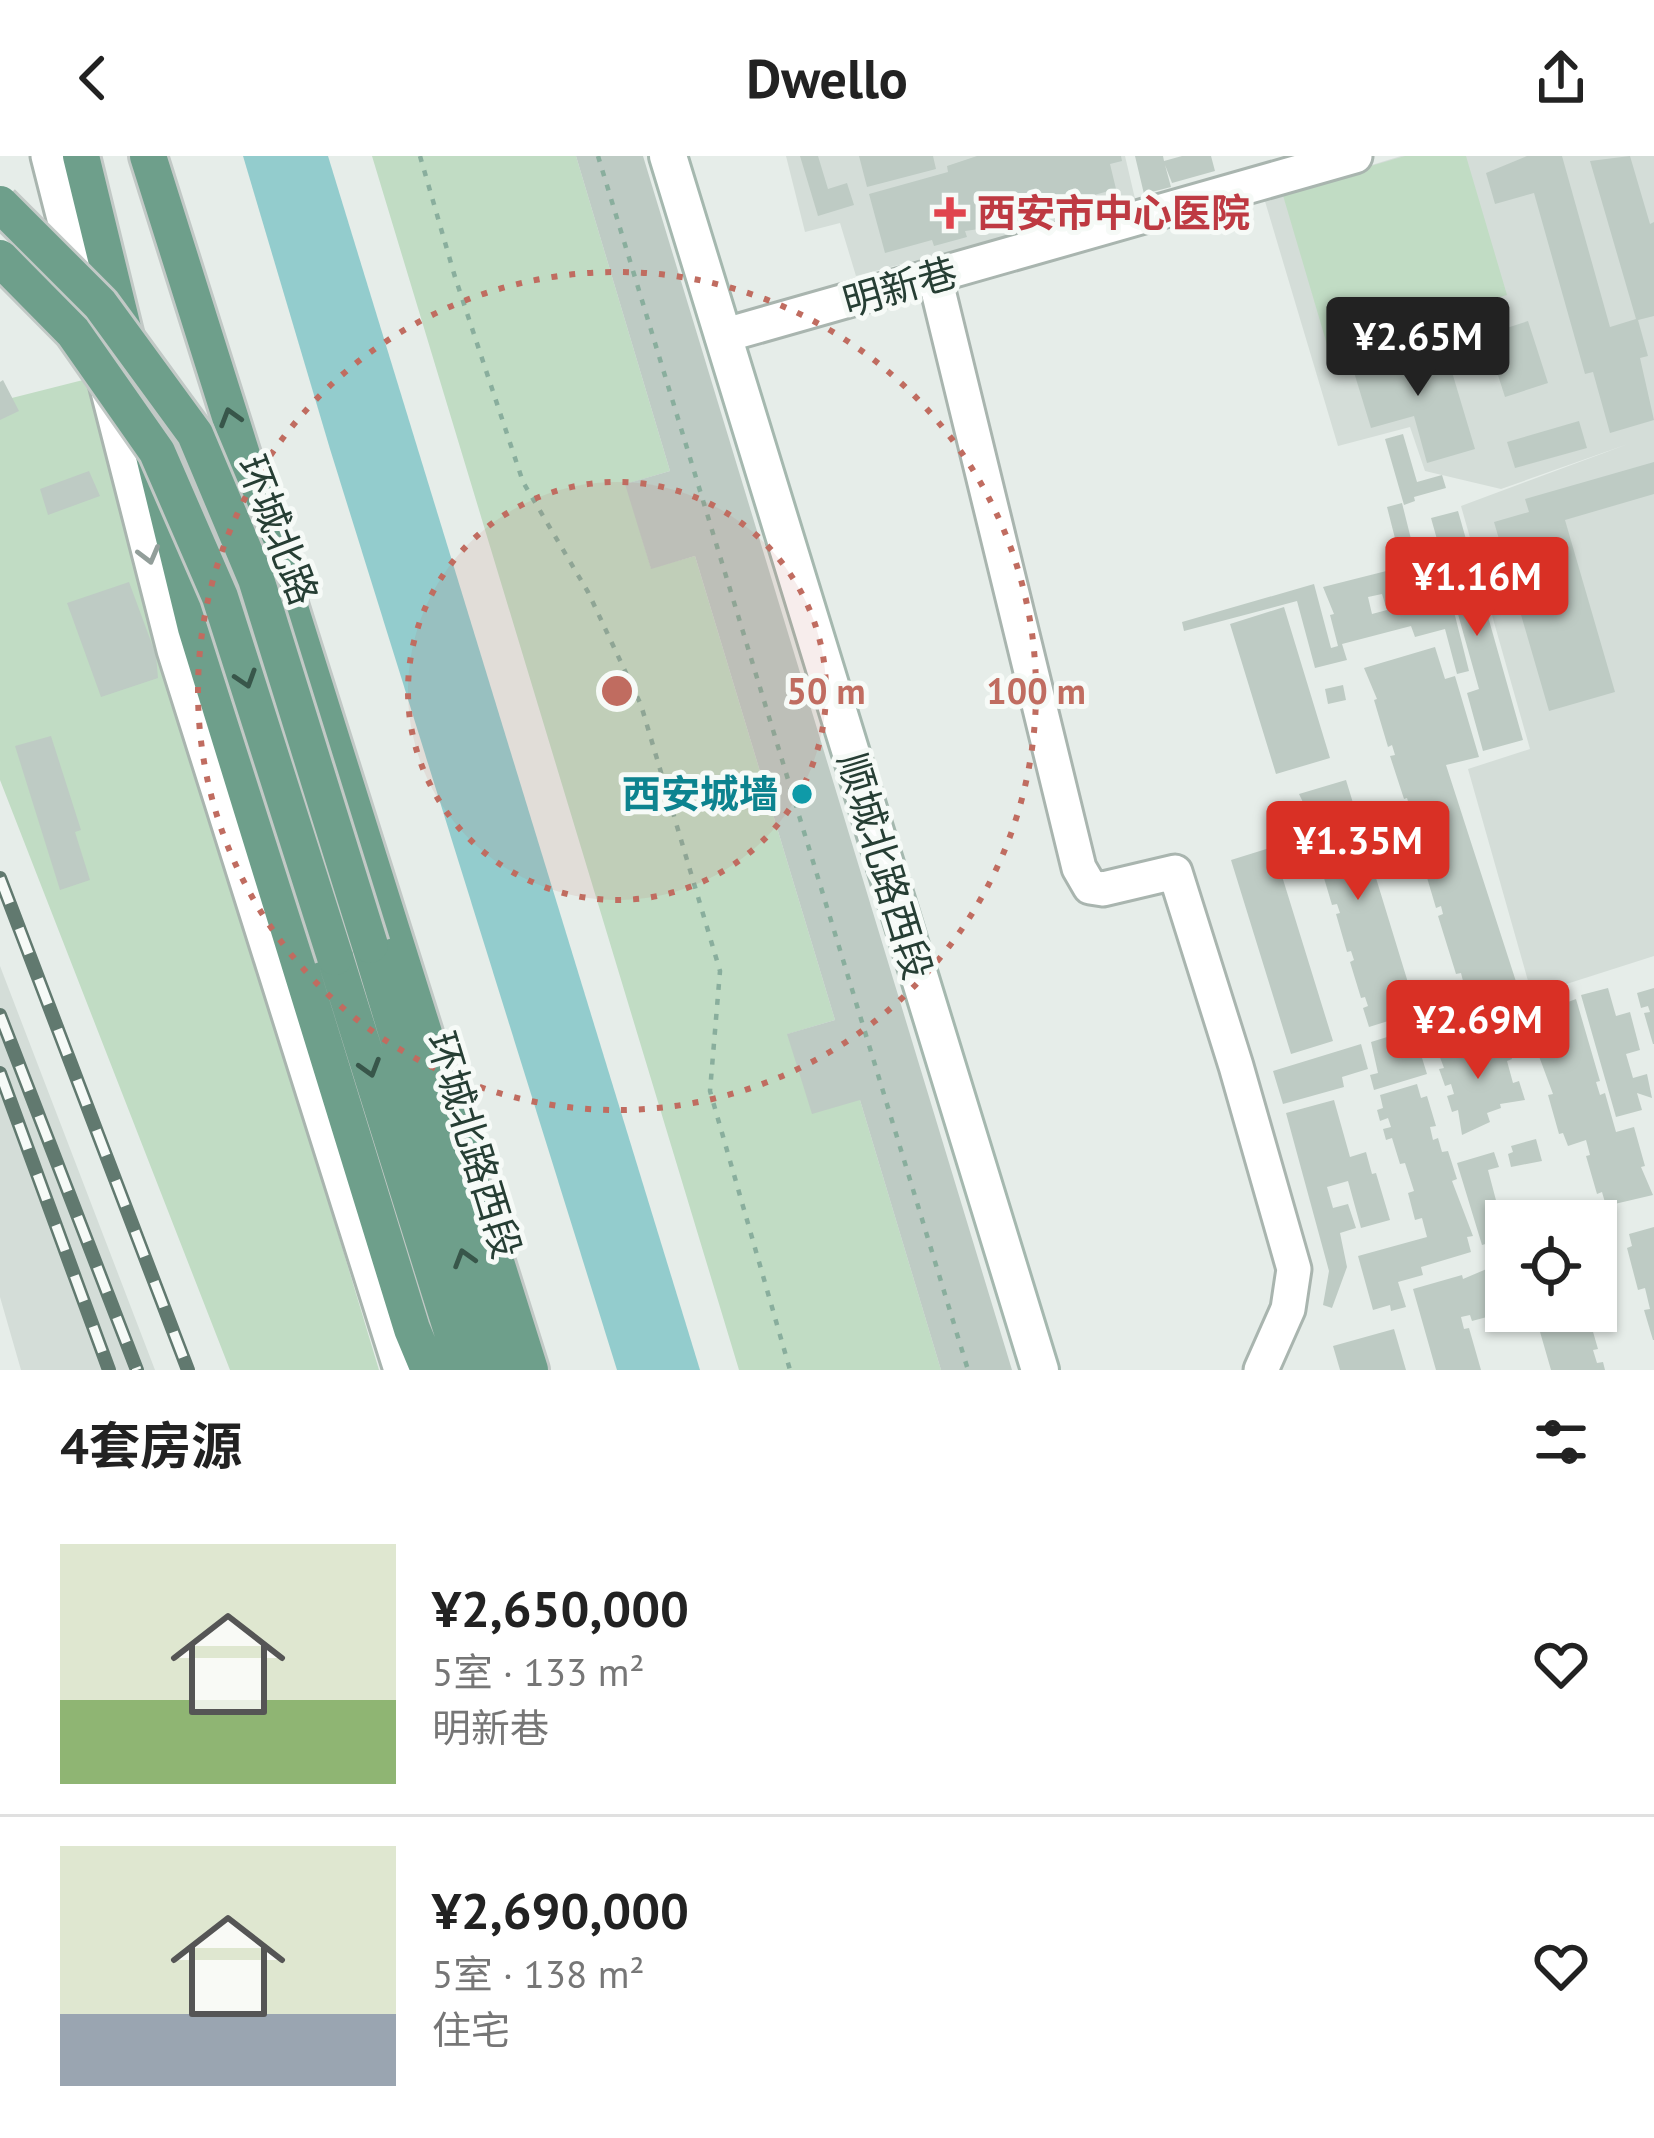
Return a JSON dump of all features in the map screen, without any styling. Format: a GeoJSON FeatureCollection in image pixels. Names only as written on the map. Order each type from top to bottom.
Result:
{"type":"FeatureCollection","features":[{"type":"Feature","properties":{"kind":"main road"},"geometry":{"type":"LineString","coordinates":[[81,156],[196,628],[412,1329],[429,1370]]}},
{"type":"Feature","properties":{"kind":"main road"},"geometry":{"type":"LineString","coordinates":[[148,156],[530,1370]]}},
{"type":"Feature","properties":{"kind":"main road","name":"环城北路"},"geometry":{"type":"LineString","coordinates":[[0,204],[100,304],[195,434],[256,579],[370,945]]}},
{"type":"Feature","properties":{"kind":"main road","name":"环城北路"},"geometry":{"type":"LineString","coordinates":[[0,258],[73,332],[157,452],[220,597],[335,957]]}},
{"type":"Feature","properties":{"kind":"main road","name":"环城北路西段"},"geometry":{"type":"LineString","coordinates":[[370,945],[498,1370]]}},
{"type":"Feature","properties":{"kind":"main road","name":"环城北路西段"},"geometry":{"type":"LineString","coordinates":[[335,957],[464,1370]]}},
{"type":"Feature","properties":{"kind":"street"},"geometry":{"type":"LineString","coordinates":[[48,156],[174,650],[401,1370]]}},
{"type":"Feature","properties":{"kind":"street","name":"顺城北路西段"},"geometry":{"type":"LineString","coordinates":[[668,156],[1040,1370]]}},
{"type":"Feature","properties":{"kind":"street","name":"明新巷"},"geometry":{"type":"LineString","coordinates":[[722,336],[1355,156]]}},
{"type":"Feature","properties":{"kind":"street"},"geometry":{"type":"LineString","coordinates":[[935,278],[1079,868],[1090,887],[1102,889],[1174,872],[1236,1066],[1294,1269],[1288,1309],[1261,1370]]}},
{"type":"Feature","properties":{"kind":"path"},"geometry":{"type":"LineString","coordinates":[[420,156],[523,482],[588,592],[641,704],[720,971],[710,1091],[790,1370]]}},
{"type":"Feature","properties":{"kind":"path"},"geometry":{"type":"LineString","coordinates":[[598,156],[968,1370]]}},
{"type":"Feature","properties":{"kind":"shaded area","name":"西安市中心医院"},"geometry":{"type":"Polygon","coordinates":[[[786,156],[1125,156],[1136,203],[856,276],[840,223],[805,232],[786,156]]]}},
{"type":"Feature","properties":{"kind":"shaded area"},"geometry":{"type":"Polygon","coordinates":[[[1401,156],[1654,156],[1654,956],[1532,995],[1468,769],[1530,749],[1461,506],[1628,444],[1501,489],[1425,471],[1410,427],[1338,446],[1264,198],[1401,156]]]}},
{"type":"Feature","properties":{"kind":"shaded area"},"geometry":{"type":"Polygon","coordinates":[[[0,966],[155,1370],[21,1370],[0,1297],[0,966]]]}},
{"type":"Feature","properties":{"kind":"green space"},"geometry":{"type":"Polygon","coordinates":[[[372,156],[576,156],[670,471],[626,484],[651,568],[695,556],[835,1020],[788,1034],[860,1100],[941,1370],[739,1370],[372,156]]]}},
{"type":"Feature","properties":{"kind":"green space"},"geometry":{"type":"Polygon","coordinates":[[[1405,156],[1466,156],[1507,295],[1328,348],[1282,192],[1405,156]]]}},
{"type":"Feature","properties":{"kind":"green space"},"geometry":{"type":"Polygon","coordinates":[[[87,379],[167,665],[379,1370],[230,1370],[0,780],[0,401],[87,379]]]}},
{"type":"Feature","properties":{"kind":"water"},"geometry":{"type":"Polygon","coordinates":[[[243,156],[328,156],[700,1370],[617,1370],[243,156]]]}},
{"type":"Feature","properties":{"kind":"building","name":"西安城墙"},"geometry":{"type":"Polygon","coordinates":[[[576,156],[643,156],[1012,1370],[941,1370],[860,1100],[812,1114],[787,1034],[835,1020],[695,556],[651,569],[625,484],[670,471],[576,156]]]}},
{"type":"Feature","properties":{"kind":"building"},"geometry":{"type":"Polygon","coordinates":[[[800,156],[818,156],[828,189],[847,183],[854,205],[818,216],[800,156]]]}},
{"type":"Feature","properties":{"kind":"building"},"geometry":{"type":"Polygon","coordinates":[[[859,156],[933,156],[936,169],[867,187],[859,156]]]}},
{"type":"Feature","properties":{"kind":"building"},"geometry":{"type":"Polygon","coordinates":[[[977,156],[1121,156],[1122,161],[1110,164],[1116,189],[1007,219],[1008,225],[965,231],[967,237],[934,246],[932,240],[885,253],[869,194],[948,172],[947,166],[977,156]]]}},
{"type":"Feature","properties":{"kind":"building"},"geometry":{"type":"Polygon","coordinates":[[[1135,156],[1163,156],[1164,161],[1211,156],[1215,171],[1172,183],[1165,165],[1171,187],[1144,194],[1135,156]]]}},
{"type":"Feature","properties":{"kind":"building"},"geometry":{"type":"Polygon","coordinates":[[[1527,156],[1562,156],[1610,327],[1636,319],[1590,161],[1630,156],[1650,224],[1654,222],[1654,316],[1638,320],[1648,356],[1640,358],[1654,420],[1610,433],[1593,372],[1585,374],[1534,193],[1495,204],[1486,173],[1527,156]]]}},
{"type":"Feature","properties":{"kind":"building"},"geometry":{"type":"Polygon","coordinates":[[[1528,321],[1548,383],[1505,397],[1485,335],[1528,321]]]}},
{"type":"Feature","properties":{"kind":"building"},"geometry":{"type":"Polygon","coordinates":[[[1443,342],[1475,449],[1427,463],[1414,416],[1371,428],[1353,369],[1443,342]]]}},
{"type":"Feature","properties":{"kind":"building"},"geometry":{"type":"Polygon","coordinates":[[[3,380],[19,411],[0,420],[0,382],[3,380]]]}},
{"type":"Feature","properties":{"kind":"building"},"geometry":{"type":"Polygon","coordinates":[[[1579,421],[1587,448],[1515,468],[1507,442],[1579,421]]]}},
{"type":"Feature","properties":{"kind":"building"},"geometry":{"type":"Polygon","coordinates":[[[1403,434],[1417,482],[1442,475],[1446,488],[1414,497],[1415,501],[1404,505],[1385,439],[1403,434]]]}},
{"type":"Feature","properties":{"kind":"building"},"geometry":{"type":"Polygon","coordinates":[[[1654,462],[1654,494],[1565,520],[1615,692],[1549,711],[1494,522],[1529,512],[1525,499],[1654,462]]]}},
{"type":"Feature","properties":{"kind":"building"},"geometry":{"type":"Polygon","coordinates":[[[89,471],[100,496],[48,515],[40,489],[89,471]]]}},
{"type":"Feature","properties":{"kind":"building"},"geometry":{"type":"Polygon","coordinates":[[[1402,503],[1412,543],[1397,546],[1387,507],[1402,503]]]}},
{"type":"Feature","properties":{"kind":"building"},"geometry":{"type":"Polygon","coordinates":[[[1458,511],[1523,740],[1483,751],[1467,693],[1479,689],[1431,518],[1458,511]]]}},
{"type":"Feature","properties":{"kind":"building"},"geometry":{"type":"Polygon","coordinates":[[[1422,562],[1423,590],[1430,589],[1427,578],[1435,576],[1438,585],[1447,584],[1469,671],[1457,674],[1445,629],[1415,637],[1411,626],[1342,644],[1347,660],[1315,668],[1297,601],[1184,631],[1182,622],[1314,584],[1331,648],[1338,646],[1330,615],[1334,614],[1323,587],[1422,562]],[[1382,594],[1368,597],[1372,614],[1387,610],[1382,594]]]}},
{"type":"Feature","properties":{"kind":"building"},"geometry":{"type":"Polygon","coordinates":[[[129,582],[156,655],[158,678],[101,697],[67,603],[129,582]]]}},
{"type":"Feature","properties":{"kind":"building"},"geometry":{"type":"Polygon","coordinates":[[[1284,607],[1330,758],[1276,774],[1230,624],[1284,607]]]}},
{"type":"Feature","properties":{"kind":"building"},"geometry":{"type":"Polygon","coordinates":[[[1435,647],[1445,679],[1455,676],[1479,757],[1446,765],[1521,997],[1468,1012],[1459,983],[1461,973],[1456,974],[1438,916],[1443,914],[1441,906],[1436,908],[1407,798],[1390,756],[1395,755],[1392,745],[1388,747],[1364,668],[1435,647]]]}},
{"type":"Feature","properties":{"kind":"building"},"geometry":{"type":"Polygon","coordinates":[[[1343,685],[1346,700],[1328,704],[1325,689],[1343,685]]]}},
{"type":"Feature","properties":{"kind":"building"},"geometry":{"type":"Polygon","coordinates":[[[51,736],[81,830],[75,832],[90,880],[60,890],[15,746],[51,736]]]}},
{"type":"Feature","properties":{"kind":"building"},"geometry":{"type":"Polygon","coordinates":[[[1346,780],[1417,1012],[1369,1027],[1363,1008],[1368,1006],[1365,997],[1361,998],[1350,962],[1354,960],[1351,951],[1347,952],[1336,914],[1340,913],[1337,904],[1332,905],[1321,868],[1326,867],[1323,858],[1318,860],[1306,823],[1312,821],[1299,794],[1346,780]]]}},
{"type":"Feature","properties":{"kind":"building"},"geometry":{"type":"Polygon","coordinates":[[[1273,847],[1333,1041],[1291,1054],[1231,860],[1273,847]]]}},
{"type":"Feature","properties":{"kind":"building"},"geometry":{"type":"Polygon","coordinates":[[[1608,988],[1616,1016],[1630,1012],[1640,1050],[1626,1054],[1633,1078],[1647,1074],[1652,1098],[1637,1093],[1642,1110],[1616,1117],[1581,995],[1608,988]]]}},
{"type":"Feature","properties":{"kind":"building"},"geometry":{"type":"Polygon","coordinates":[[[1654,988],[1653,1044],[1644,1013],[1650,1012],[1648,1006],[1641,1008],[1637,993],[1654,988]]]}},
{"type":"Feature","properties":{"kind":"building"},"geometry":{"type":"Polygon","coordinates":[[[1576,999],[1600,1081],[1596,1082],[1600,1095],[1605,1093],[1616,1132],[1634,1127],[1645,1166],[1641,1167],[1653,1195],[1617,1203],[1604,1200],[1602,1192],[1597,1194],[1586,1140],[1568,1146],[1563,1133],[1559,1134],[1548,1095],[1553,1094],[1530,1032],[1535,1031],[1530,1017],[1576,999]]]}},
{"type":"Feature","properties":{"kind":"building"},"geometry":{"type":"Polygon","coordinates":[[[1413,1029],[1427,1074],[1374,1090],[1370,1075],[1378,1073],[1371,1042],[1413,1029]]]}},
{"type":"Feature","properties":{"kind":"building"},"geometry":{"type":"Polygon","coordinates":[[[1451,1040],[1452,1046],[1466,1042],[1469,1051],[1484,1047],[1485,1052],[1508,1043],[1513,1083],[1519,1081],[1525,1100],[1500,1104],[1501,1108],[1487,1113],[1490,1122],[1462,1135],[1458,1110],[1452,1112],[1447,1096],[1454,1094],[1451,1084],[1445,1086],[1435,1044],[1451,1040]]]}},
{"type":"Feature","properties":{"kind":"building"},"geometry":{"type":"Polygon","coordinates":[[[1361,1044],[1368,1069],[1342,1077],[1344,1087],[1283,1104],[1273,1071],[1361,1044]]]}},
{"type":"Feature","properties":{"kind":"building"},"geometry":{"type":"Polygon","coordinates":[[[1417,1084],[1421,1098],[1427,1096],[1436,1126],[1430,1127],[1433,1140],[1438,1138],[1442,1152],[1448,1151],[1457,1179],[1452,1181],[1473,1236],[1467,1237],[1471,1252],[1421,1267],[1423,1275],[1398,1282],[1406,1307],[1373,1310],[1358,1256],[1427,1237],[1422,1218],[1415,1220],[1408,1193],[1414,1191],[1405,1163],[1400,1164],[1392,1138],[1386,1140],[1383,1129],[1391,1127],[1388,1118],[1380,1121],[1377,1110],[1383,1108],[1380,1095],[1417,1084]]]}},
{"type":"Feature","properties":{"kind":"building"},"geometry":{"type":"Polygon","coordinates":[[[1334,1100],[1350,1157],[1366,1152],[1390,1220],[1361,1228],[1348,1181],[1327,1187],[1333,1208],[1348,1204],[1356,1228],[1340,1233],[1347,1267],[1332,1308],[1323,1305],[1329,1271],[1286,1113],[1334,1100]]]}},
{"type":"Feature","properties":{"kind":"building"},"geometry":{"type":"Polygon","coordinates":[[[1536,1139],[1542,1161],[1511,1167],[1511,1146],[1536,1139]]]}},
{"type":"Feature","properties":{"kind":"building"},"geometry":{"type":"Polygon","coordinates":[[[1494,1152],[1499,1167],[1488,1170],[1496,1200],[1485,1200],[1485,1244],[1482,1245],[1457,1163],[1494,1152]]]}},
{"type":"Feature","properties":{"kind":"building"},"geometry":{"type":"Polygon","coordinates":[[[1654,1227],[1653,1340],[1644,1310],[1650,1309],[1645,1288],[1638,1290],[1627,1248],[1632,1246],[1629,1234],[1654,1227]]]}},
{"type":"Feature","properties":{"kind":"building"},"geometry":{"type":"Polygon","coordinates":[[[1485,1270],[1485,1318],[1472,1321],[1470,1315],[1461,1317],[1464,1329],[1469,1328],[1481,1370],[1436,1370],[1413,1289],[1462,1275],[1463,1279],[1485,1270]]]}},
{"type":"Feature","properties":{"kind":"building"},"geometry":{"type":"Polygon","coordinates":[[[1394,1329],[1406,1370],[1340,1370],[1333,1346],[1394,1329]]]}},
{"type":"Feature","properties":{"kind":"building"},"geometry":{"type":"Polygon","coordinates":[[[1540,1332],[1593,1332],[1597,1363],[1603,1362],[1605,1370],[1551,1370],[1540,1332]]]}},
{"type":"Feature","properties":{"kind":"railway"},"geometry":{"type":"LineString","coordinates":[[0,878],[188,1370]]}},
{"type":"Feature","properties":{"kind":"railway"},"geometry":{"type":"LineString","coordinates":[[0,1015],[137,1370]]}},
{"type":"Feature","properties":{"kind":"railway"},"geometry":{"type":"LineString","coordinates":[[0,1073],[109,1370]]}},
{"type":"Feature","properties":{"kind":"place","name":"西安市中心医院"},"geometry":{"type":"Point","coordinates":[950,213]}},
{"type":"Feature","properties":{"kind":"place","name":"西安城墙"},"geometry":{"type":"Point","coordinates":[802,794]}}]}
